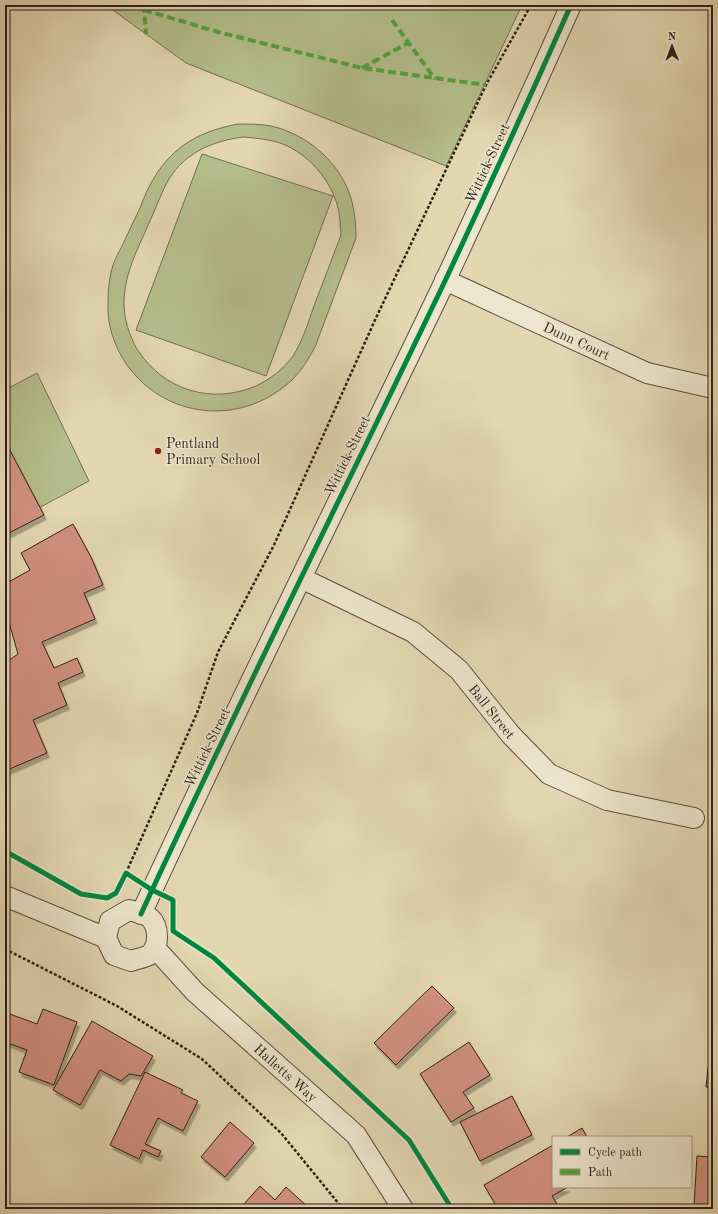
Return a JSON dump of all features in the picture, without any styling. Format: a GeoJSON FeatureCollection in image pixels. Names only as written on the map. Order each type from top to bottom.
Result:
{"type":"FeatureCollection","features":[{"type":"Feature","properties":{"kind":"street","name":"Wittick Street"},"geometry":{"type":"LineString","coordinates":[[141,914],[445,280],[572,5]]}},
{"type":"Feature","properties":{"kind":"street","name":"Dunn Court"},"geometry":{"type":"LineString","coordinates":[[445,280],[647,373],[713,388]]}},
{"type":"Feature","properties":{"kind":"street","name":"Ball Street"},"geometry":{"type":"LineString","coordinates":[[301,578],[413,632],[458,670],[511,735],[549,774],[607,800],[694,818]]}},
{"type":"Feature","properties":{"kind":"street"},"geometry":{"type":"LineString","coordinates":[[5,896],[106,938]]}},
{"type":"Feature","properties":{"kind":"street"},"geometry":{"type":"LineString","coordinates":[[129,910],[149,917],[155,924],[158,938],[155,948],[149,955],[131,961],[114,955],[106,938],[110,921],[129,910]]}},
{"type":"Feature","properties":{"kind":"street","name":"Halletts Way"},"geometry":{"type":"LineString","coordinates":[[155,948],[195,992],[356,1135],[403,1209]]}},
{"type":"Feature","properties":{"kind":"path"},"geometry":{"type":"LineString","coordinates":[[123,880],[197,713],[218,652],[274,545],[375,320],[483,91],[531,5]]}},
{"type":"Feature","properties":{"kind":"path"},"geometry":{"type":"LineString","coordinates":[[126,873],[152,890]]}},
{"type":"Feature","properties":{"kind":"path"},"geometry":{"type":"LineString","coordinates":[[5,949],[117,1006],[202,1058],[281,1133],[343,1209]]}},
{"type":"Feature","properties":{"kind":"green space"},"geometry":{"type":"Polygon","coordinates":[[[106,5],[522,5],[446,166],[186,63],[106,5]]]}},
{"type":"Feature","properties":{"kind":"green space"},"geometry":{"type":"Polygon","coordinates":[[[238,124],[259,124],[271,126],[298,136],[322,153],[341,176],[347,188],[354,211],[356,238],[315,347],[305,364],[293,379],[274,394],[253,404],[231,410],[209,411],[187,407],[166,399],[147,386],[130,369],[113,338],[108,313],[108,295],[114,263],[146,193],[162,166],[180,148],[190,141],[200,135],[238,124]],[[243,137],[221,141],[201,149],[184,162],[169,179],[130,268],[125,291],[125,315],[137,349],[160,375],[174,384],[189,390],[205,393],[222,394],[239,392],[256,386],[276,373],[289,361],[297,350],[302,338],[341,235],[339,213],[332,191],[320,173],[305,157],[277,142],[243,137]]]}},
{"type":"Feature","properties":{"kind":"green space"},"geometry":{"type":"Polygon","coordinates":[[[202,154],[333,196],[266,376],[136,330],[202,154]]]}},
{"type":"Feature","properties":{"kind":"green space"},"geometry":{"type":"Polygon","coordinates":[[[37,373],[89,481],[37,509],[5,444],[5,390],[37,373]]]}},
{"type":"Feature","properties":{"kind":"building"},"geometry":{"type":"Polygon","coordinates":[[[5,441],[44,515],[5,535],[5,441]]]}},
{"type":"Feature","properties":{"kind":"building"},"geometry":{"type":"Polygon","coordinates":[[[73,524],[91,557],[103,585],[84,593],[95,619],[42,642],[54,668],[77,658],[83,672],[58,683],[67,705],[33,720],[47,753],[5,771],[5,663],[18,654],[5,608],[5,584],[30,570],[21,553],[73,524]]]}},
{"type":"Feature","properties":{"kind":"building"},"geometry":{"type":"Polygon","coordinates":[[[432,986],[454,1008],[396,1065],[374,1043],[432,986]]]}},
{"type":"Feature","properties":{"kind":"building"},"geometry":{"type":"Polygon","coordinates":[[[43,1009],[77,1022],[54,1085],[19,1072],[27,1050],[5,1042],[5,1026],[10,1014],[37,1024],[43,1009]]]}},
{"type":"Feature","properties":{"kind":"building"},"geometry":{"type":"Polygon","coordinates":[[[92,1021],[153,1056],[141,1076],[129,1074],[121,1081],[100,1070],[80,1105],[53,1090],[92,1021]]]}},
{"type":"Feature","properties":{"kind":"building"},"geometry":{"type":"Polygon","coordinates":[[[469,1042],[490,1075],[463,1092],[474,1108],[451,1122],[420,1074],[469,1042]]]}},
{"type":"Feature","properties":{"kind":"building"},"geometry":{"type":"Polygon","coordinates":[[[708,1068],[713,1069],[713,1088],[706,1087],[708,1068]]]}},
{"type":"Feature","properties":{"kind":"building"},"geometry":{"type":"Polygon","coordinates":[[[145,1072],[183,1090],[181,1093],[198,1101],[183,1131],[158,1118],[145,1144],[161,1151],[158,1157],[143,1150],[139,1159],[110,1145],[145,1072]]]}},
{"type":"Feature","properties":{"kind":"building"},"geometry":{"type":"Polygon","coordinates":[[[512,1096],[532,1135],[480,1161],[460,1122],[512,1096]]]}},
{"type":"Feature","properties":{"kind":"building"},"geometry":{"type":"Polygon","coordinates":[[[230,1122],[254,1143],[225,1177],[201,1157],[230,1122]]]}},
{"type":"Feature","properties":{"kind":"building"},"geometry":{"type":"Polygon","coordinates":[[[582,1128],[586,1136],[569,1136],[582,1128]]]}},
{"type":"Feature","properties":{"kind":"building"},"geometry":{"type":"Polygon","coordinates":[[[552,1146],[552,1188],[566,1188],[552,1196],[560,1209],[498,1209],[484,1185],[552,1146]]]}},
{"type":"Feature","properties":{"kind":"building"},"geometry":{"type":"Polygon","coordinates":[[[697,1156],[713,1157],[713,1206],[694,1205],[697,1156]]]}},
{"type":"Feature","properties":{"kind":"building"},"geometry":{"type":"Polygon","coordinates":[[[260,1186],[275,1200],[286,1187],[310,1209],[250,1209],[244,1204],[260,1186]]]}},
{"type":"Feature","properties":{"kind":"marked path"},"geometry":{"type":"LineString","coordinates":[[142,5],[144,10],[146,34]]}},
{"type":"Feature","properties":{"kind":"marked path"},"geometry":{"type":"LineString","coordinates":[[144,10],[218,32],[362,68],[486,85]]}},
{"type":"Feature","properties":{"kind":"marked path"},"geometry":{"type":"LineString","coordinates":[[392,20],[435,79]]}},
{"type":"Feature","properties":{"kind":"marked path"},"geometry":{"type":"LineString","coordinates":[[362,68],[408,43]]}},
{"type":"Feature","properties":{"kind":"cycle path"},"geometry":{"type":"LineString","coordinates":[[141,914],[178,834],[445,281],[571,5]]}},
{"type":"Feature","properties":{"kind":"cycle path"},"geometry":{"type":"LineString","coordinates":[[5,851],[81,894],[107,898],[116,893],[126,873],[152,890],[173,900],[173,931],[214,958],[409,1140],[452,1209]]}},
{"type":"Feature","properties":{"kind":"place","name":"Pentland Primary School"},"geometry":{"type":"Point","coordinates":[158,451]}}]}
